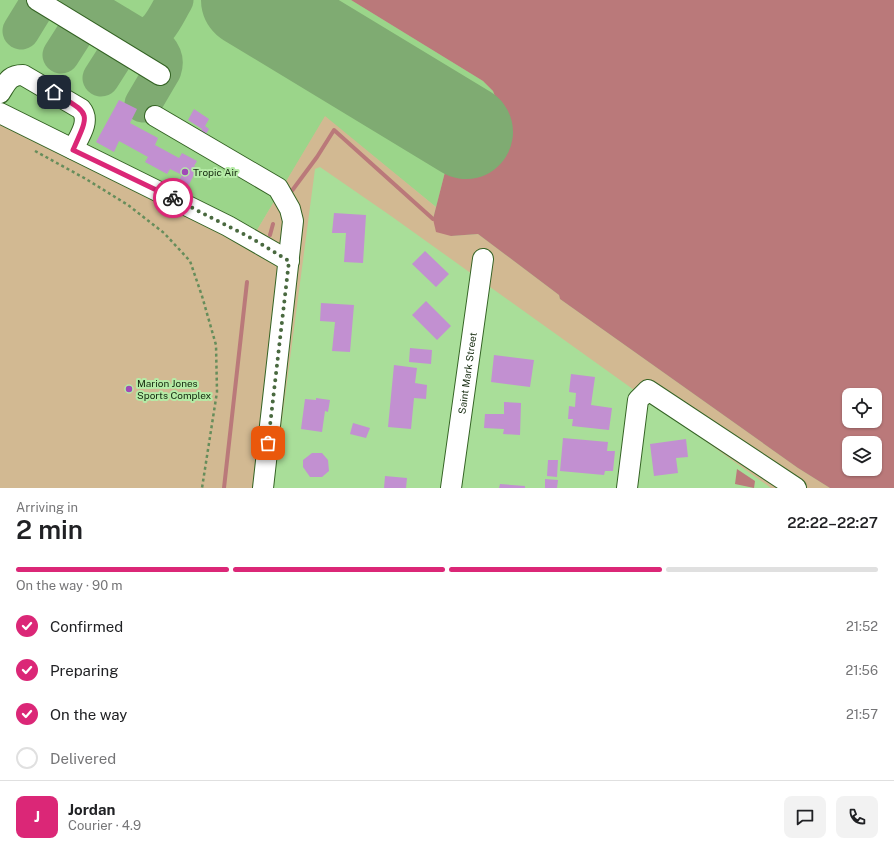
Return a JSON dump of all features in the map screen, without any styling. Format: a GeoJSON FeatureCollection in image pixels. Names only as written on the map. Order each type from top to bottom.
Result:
{"type":"FeatureCollection","features":[{"type":"Feature","properties":{"kind":"street"},"geometry":{"type":"LineString","coordinates":[[37,0],[160,75]]}},
{"type":"Feature","properties":{"kind":"street"},"geometry":{"type":"LineString","coordinates":[[0,93],[7,81],[12,76],[23,75],[81,109],[86,121],[73,150]]}},
{"type":"Feature","properties":{"kind":"street"},"geometry":{"type":"LineString","coordinates":[[0,113],[228,226],[289,261]]}},
{"type":"Feature","properties":{"kind":"street"},"geometry":{"type":"LineString","coordinates":[[156,116],[278,188],[290,209],[293,221],[263,488]]}},
{"type":"Feature","properties":{"kind":"street","name":"Saint Mark Street"},"geometry":{"type":"LineString","coordinates":[[451,488],[483,258]]}},
{"type":"Feature","properties":{"kind":"street"},"geometry":{"type":"LineString","coordinates":[[627,488],[638,400],[648,390],[796,488]]}},
{"type":"Feature","properties":{"kind":"path"},"geometry":{"type":"LineString","coordinates":[[30,148],[86,179],[128,205],[164,233],[190,261],[216,345],[217,392],[202,488]]}},
{"type":"Feature","properties":{"kind":"shaded area"},"geometry":{"type":"Polygon","coordinates":[[[0,0],[351,0],[483,81],[493,91],[496,99],[495,109],[466,164],[460,168],[445,172],[436,207],[325,117],[257,230],[0,103],[0,0]]]}},
{"type":"Feature","properties":{"kind":"shaded area"},"geometry":{"type":"Polygon","coordinates":[[[351,0],[894,0],[894,488],[830,488],[798,468],[560,299],[559,295],[478,234],[451,236],[436,232],[433,219],[445,172],[460,168],[466,163],[495,109],[496,99],[493,91],[483,81],[351,0]]]}},
{"type":"Feature","properties":{"kind":"shaded area","name":"Marion Jones Sports Complex"},"geometry":{"type":"Polygon","coordinates":[[[0,104],[257,230],[325,116],[436,207],[433,219],[451,236],[478,234],[559,295],[560,299],[798,468],[830,488],[771,488],[391,216],[320,167],[315,169],[273,488],[0,488],[0,104]]]}},
{"type":"Feature","properties":{"kind":"shaded area"},"geometry":{"type":"Polygon","coordinates":[[[737,469],[755,481],[754,488],[735,484],[737,469]]]}},
{"type":"Feature","properties":{"kind":"building"},"geometry":{"type":"Polygon","coordinates":[[[119,100],[137,109],[130,123],[158,138],[155,145],[179,158],[182,153],[197,161],[194,166],[197,168],[189,185],[179,180],[182,175],[170,169],[167,174],[145,162],[148,157],[119,141],[114,152],[96,142],[119,100]]]}},
{"type":"Feature","properties":{"kind":"building"},"geometry":{"type":"Polygon","coordinates":[[[194,109],[209,119],[205,126],[209,129],[204,137],[199,134],[202,129],[188,120],[194,109]]]}},
{"type":"Feature","properties":{"kind":"building"},"geometry":{"type":"Polygon","coordinates":[[[334,213],[366,215],[363,263],[344,262],[346,233],[332,233],[334,213]]]}},
{"type":"Feature","properties":{"kind":"building"},"geometry":{"type":"Polygon","coordinates":[[[425,251],[449,274],[436,287],[412,264],[425,251]]]}},
{"type":"Feature","properties":{"kind":"building"},"geometry":{"type":"Polygon","coordinates":[[[426,301],[451,326],[437,340],[412,315],[426,301]]]}},
{"type":"Feature","properties":{"kind":"building"},"geometry":{"type":"Polygon","coordinates":[[[321,303],[354,305],[350,352],[332,351],[335,322],[320,321],[321,303]]]}},
{"type":"Feature","properties":{"kind":"building"},"geometry":{"type":"Polygon","coordinates":[[[410,348],[432,350],[431,364],[409,362],[410,348]]]}},
{"type":"Feature","properties":{"kind":"building"},"geometry":{"type":"Polygon","coordinates":[[[494,355],[534,360],[530,387],[491,382],[494,355]]]}},
{"type":"Feature","properties":{"kind":"building"},"geometry":{"type":"Polygon","coordinates":[[[394,365],[417,368],[415,383],[427,385],[426,399],[414,398],[411,429],[388,427],[394,365]]]}},
{"type":"Feature","properties":{"kind":"building"},"geometry":{"type":"Polygon","coordinates":[[[571,374],[595,377],[591,405],[612,408],[609,430],[572,426],[573,419],[568,419],[569,406],[575,407],[576,393],[569,392],[571,374]]]}},
{"type":"Feature","properties":{"kind":"building"},"geometry":{"type":"Polygon","coordinates":[[[316,398],[330,400],[328,412],[325,411],[322,432],[301,429],[305,399],[316,400],[316,398]]]}},
{"type":"Feature","properties":{"kind":"building"},"geometry":{"type":"Polygon","coordinates":[[[504,402],[521,403],[520,435],[503,434],[504,429],[484,428],[485,414],[504,414],[504,402]]]}},
{"type":"Feature","properties":{"kind":"building"},"geometry":{"type":"Polygon","coordinates":[[[353,423],[370,428],[366,438],[350,434],[353,423]]]}},
{"type":"Feature","properties":{"kind":"building"},"geometry":{"type":"Polygon","coordinates":[[[563,438],[608,442],[607,451],[615,451],[613,471],[605,471],[604,475],[560,471],[563,438]]]}},
{"type":"Feature","properties":{"kind":"building"},"geometry":{"type":"Polygon","coordinates":[[[686,439],[688,457],[676,458],[678,473],[654,476],[650,444],[686,439]]]}},
{"type":"Feature","properties":{"kind":"building"},"geometry":{"type":"Polygon","coordinates":[[[312,453],[322,453],[328,460],[329,471],[322,477],[310,477],[303,467],[303,460],[312,453]]]}},
{"type":"Feature","properties":{"kind":"building"},"geometry":{"type":"Polygon","coordinates":[[[548,460],[558,460],[557,477],[547,476],[548,460]]]}},
{"type":"Feature","properties":{"kind":"building"},"geometry":{"type":"Polygon","coordinates":[[[385,476],[407,478],[406,488],[384,488],[385,476]]]}},
{"type":"Feature","properties":{"kind":"building"},"geometry":{"type":"Polygon","coordinates":[[[545,479],[558,480],[557,488],[545,488],[545,479]]]}},
{"type":"Feature","properties":{"kind":"building"},"geometry":{"type":"Polygon","coordinates":[[[500,484],[525,486],[525,488],[499,488],[500,484]]]}},
{"type":"Feature","properties":{"kind":"waterway"},"geometry":{"type":"LineString","coordinates":[[291,192],[317,157],[334,130],[433,219]]}},
{"type":"Feature","properties":{"kind":"waterway"},"geometry":{"type":"LineString","coordinates":[[270,235],[273,224]]}},
{"type":"Feature","properties":{"kind":"waterway"},"geometry":{"type":"LineString","coordinates":[[224,488],[247,282]]}},
{"type":"Feature","properties":{"kind":"taxiway"},"geometry":{"type":"LineString","coordinates":[[21,31],[40,0]]}},
{"type":"Feature","properties":{"kind":"taxiway"},"geometry":{"type":"LineString","coordinates":[[78,0],[158,48],[162,53],[164,58],[163,70],[143,104]]}},
{"type":"Feature","properties":{"kind":"taxiway"},"geometry":{"type":"LineString","coordinates":[[141,38],[153,33],[157,29],[175,0]]}},
{"type":"Feature","properties":{"kind":"taxiway"},"geometry":{"type":"LineString","coordinates":[[61,55],[84,19],[85,10],[79,1]]}},
{"type":"Feature","properties":{"kind":"taxiway"},"geometry":{"type":"LineString","coordinates":[[101,78],[124,42],[120,25]]}},
{"type":"Feature","properties":{"kind":"runway"},"geometry":{"type":"LineString","coordinates":[[248,0],[466,132]]}},
{"type":"Feature","properties":{"kind":"way so far"},"geometry":{"type":"LineString","coordinates":[[173,198],[253,239],[289,261],[268,443]]}},
{"type":"Feature","properties":{"kind":"place","name":"Tropic Air"},"geometry":{"type":"Point","coordinates":[185,172]}},
{"type":"Feature","properties":{"kind":"place","name":"Marion Jones Sports Complex"},"geometry":{"type":"Point","coordinates":[129,389]}},
{"type":"Feature","properties":{"kind":"route"},"geometry":{"type":"LineString","coordinates":[[54,92],[84,112],[86,121],[73,150],[173,198]]}}]}
